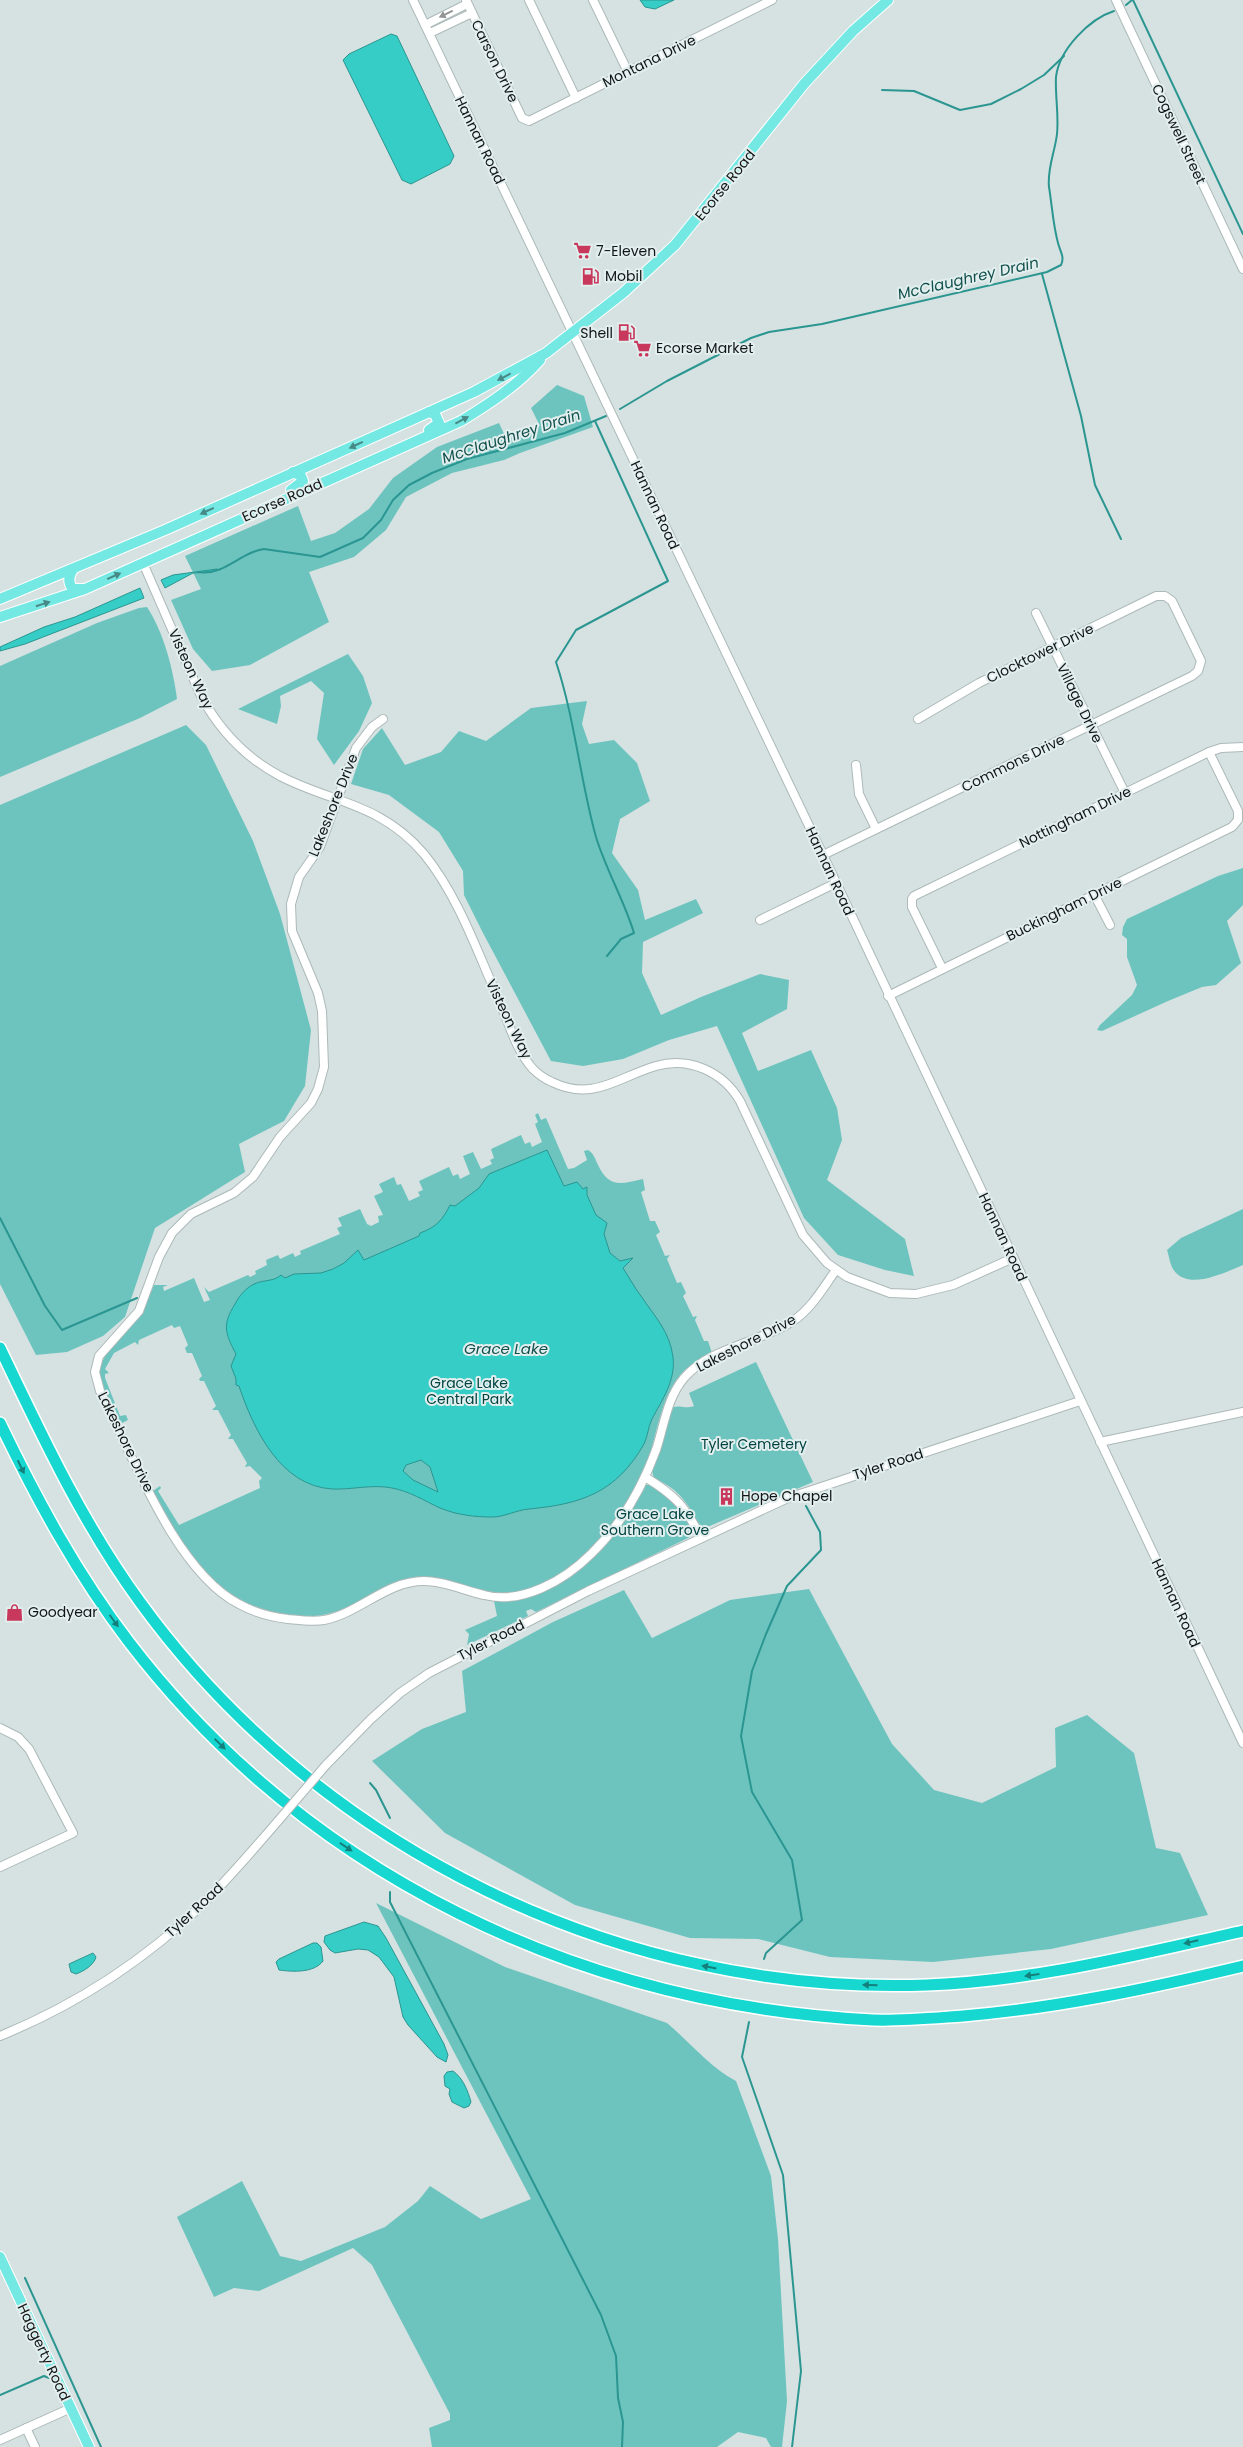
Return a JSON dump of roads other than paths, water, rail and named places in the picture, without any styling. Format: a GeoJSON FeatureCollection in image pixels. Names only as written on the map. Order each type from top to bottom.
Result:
{"type":"FeatureCollection","features":[{"type":"Feature","properties":{"kind":"highway"},"geometry":{"type":"LineString","coordinates":[[0,1348],[55,1461],[100,1542],[141,1603],[202,1678],[277,1752],[362,1818],[425,1859],[500,1898],[580,1931],[668,1958],[765,1976],[851,1984],[929,1985],[1024,1976],[1084,1966],[1243,1930]]}},
{"type":"Feature","properties":{"kind":"highway"},"geometry":{"type":"LineString","coordinates":[[0,1423],[45,1512],[104,1607],[160,1680],[212,1736],[272,1791],[340,1843],[421,1894],[510,1939],[595,1971],[688,1996],[814,2014],[876,2020],[971,2015],[1056,2005],[1243,1966]]}},
{"type":"Feature","properties":{"kind":"main road","name":"Ecorse Road"},"geometry":{"type":"LineString","coordinates":[[0,599],[165,530],[429,412],[490,384],[546,353],[639,280],[675,245],[804,84],[853,31],[888,0]]}},
{"type":"Feature","properties":{"kind":"main road","name":"Ecorse Road"},"geometry":{"type":"LineString","coordinates":[[0,617],[85,589],[461,420],[483,408],[523,377],[546,353]]}},
{"type":"Feature","properties":{"kind":"main road"},"geometry":{"type":"LineString","coordinates":[[386,454],[392,447],[438,426],[437,416],[429,412]]}},
{"type":"Feature","properties":{"kind":"main road"},"geometry":{"type":"LineString","coordinates":[[163,553],[183,537],[300,485],[302,478],[293,472]]}},
{"type":"Feature","properties":{"kind":"main road"},"geometry":{"type":"LineString","coordinates":[[73,568],[69,576],[70,584],[73,589],[85,589]]}},
{"type":"Feature","properties":{"kind":"main road","name":"Haggerty Road"},"geometry":{"type":"LineString","coordinates":[[0,2257],[89,2447]]}},
{"type":"Feature","properties":{"kind":"street","name":"Hannan Road"},"geometry":{"type":"LineString","coordinates":[[413,0],[836,883],[1243,1743]]}},
{"type":"Feature","properties":{"kind":"street"},"geometry":{"type":"LineString","coordinates":[[529,0],[576,98]]}},
{"type":"Feature","properties":{"kind":"street"},"geometry":{"type":"LineString","coordinates":[[593,0],[628,72]]}},
{"type":"Feature","properties":{"kind":"street","name":"Montana Drive"},"geometry":{"type":"LineString","coordinates":[[526,121],[531,121],[772,0]]}},
{"type":"Feature","properties":{"kind":"street","name":"Cogswell Street"},"geometry":{"type":"LineString","coordinates":[[1116,0],[1243,269]]}},
{"type":"Feature","properties":{"kind":"street"},"geometry":{"type":"LineString","coordinates":[[425,25],[466,2]]}},
{"type":"Feature","properties":{"kind":"street","name":"Carson Drive"},"geometry":{"type":"LineString","coordinates":[[466,2],[522,118],[526,121]]}},
{"type":"Feature","properties":{"kind":"street"},"geometry":{"type":"LineString","coordinates":[[430,33],[472,13]]}},
{"type":"Feature","properties":{"kind":"street","name":"Visteon Way"},"geometry":{"type":"LineString","coordinates":[[143,563],[201,696],[222,728],[244,750],[270,770],[293,782],[337,798],[386,821],[416,845],[437,872],[455,904],[520,1049],[533,1069],[552,1082],[567,1087],[584,1089],[607,1086],[650,1068],[666,1064],[692,1065],[716,1075],[729,1086],[740,1100],[803,1234],[818,1253],[836,1270],[876,1289],[890,1293],[916,1294],[953,1286],[1013,1258]]}},
{"type":"Feature","properties":{"kind":"street","name":"Clocktower Drive"},"geometry":{"type":"LineString","coordinates":[[918,720],[978,683],[1153,597],[1165,596],[1172,601],[1200,658],[1200,668]]}},
{"type":"Feature","properties":{"kind":"street","name":"Village Drive"},"geometry":{"type":"LineString","coordinates":[[1036,613],[1090,725],[1126,793]]}},
{"type":"Feature","properties":{"kind":"street","name":"Commons Drive"},"geometry":{"type":"LineString","coordinates":[[822,855],[1192,676],[1200,668]]}},
{"type":"Feature","properties":{"kind":"street","name":"Lakeshore Drive"},"geometry":{"type":"LineString","coordinates":[[383,719],[372,726],[356,748],[318,851],[296,884],[290,911],[294,938],[318,993],[322,1011],[324,1067],[318,1089],[311,1103],[282,1133],[261,1167],[247,1183],[234,1193],[195,1212],[172,1233],[159,1257],[139,1312],[99,1356],[95,1372],[100,1391],[172,1534],[214,1586],[238,1604],[267,1616],[300,1620],[324,1620],[351,1610],[397,1586],[419,1581],[438,1582],[495,1597],[516,1596],[539,1589],[569,1572],[594,1551],[626,1509],[645,1477],[671,1400],[685,1377],[708,1360],[783,1326],[797,1317],[811,1305],[836,1270]]}},
{"type":"Feature","properties":{"kind":"street","name":"Nottingham Drive"},"geometry":{"type":"LineString","coordinates":[[942,968],[914,911],[912,899],[926,890],[1209,752],[1220,748],[1243,746]]}},
{"type":"Feature","properties":{"kind":"street","name":"Buckingham Drive"},"geometry":{"type":"LineString","coordinates":[[888,996],[1229,829],[1238,820],[1236,808],[1209,752]]}},
{"type":"Feature","properties":{"kind":"street"},"geometry":{"type":"LineString","coordinates":[[856,765],[859,794],[876,829]]}},
{"type":"Feature","properties":{"kind":"street"},"geometry":{"type":"LineString","coordinates":[[760,920],[836,883]]}},
{"type":"Feature","properties":{"kind":"street"},"geometry":{"type":"LineString","coordinates":[[1094,894],[1110,925]]}},
{"type":"Feature","properties":{"kind":"street","name":"Tyler Road"},"geometry":{"type":"LineString","coordinates":[[0,2036],[69,2004],[148,1952],[205,1902],[326,1766],[371,1719],[400,1693],[429,1673],[515,1627],[768,1507],[818,1487],[1080,1401]]}},
{"type":"Feature","properties":{"kind":"street"},"geometry":{"type":"LineString","coordinates":[[1100,1442],[1243,1412]]}},
{"type":"Feature","properties":{"kind":"street"},"geometry":{"type":"LineString","coordinates":[[645,1477],[678,1499],[701,1538]]}},
{"type":"Feature","properties":{"kind":"street"},"geometry":{"type":"LineString","coordinates":[[0,1728],[18,1736],[29,1749],[73,1833],[0,1867]]}},
{"type":"Feature","properties":{"kind":"street"},"geometry":{"type":"LineString","coordinates":[[0,2440],[71,2408]]}},
{"type":"Feature","properties":{"kind":"street"},"geometry":{"type":"LineString","coordinates":[[26,2428],[35,2447]]}},
{"type":"Feature","properties":{"kind":"water"},"geometry":{"type":"Polygon","coordinates":[[[640,0],[674,0],[655,9],[645,7],[640,0]]]}},
{"type":"Feature","properties":{"kind":"water"},"geometry":{"type":"Polygon","coordinates":[[[391,34],[397,36],[454,156],[450,164],[411,184],[402,180],[343,60],[349,54],[391,34]]]}},
{"type":"Feature","properties":{"kind":"water"},"geometry":{"type":"Polygon","coordinates":[[[217,569],[212,572],[193,573],[165,588],[161,580],[173,575],[217,569]]]}},
{"type":"Feature","properties":{"kind":"water"},"geometry":{"type":"Polygon","coordinates":[[[140,588],[144,598],[25,644],[0,651],[0,647],[44,627],[75,617],[140,588]]]}},
{"type":"Feature","properties":{"kind":"water","name":"Grace Lake"},"geometry":{"type":"Polygon","coordinates":[[[547,1150],[564,1186],[577,1182],[583,1189],[587,1187],[587,1195],[596,1215],[607,1223],[604,1234],[610,1253],[620,1261],[633,1258],[623,1268],[665,1332],[673,1357],[670,1382],[651,1422],[644,1444],[622,1474],[596,1493],[565,1504],[524,1510],[497,1517],[473,1516],[453,1512],[398,1489],[377,1487],[332,1489],[314,1485],[298,1478],[283,1466],[271,1452],[252,1419],[239,1386],[236,1385],[236,1379],[231,1366],[236,1354],[226,1329],[228,1318],[237,1301],[246,1290],[258,1282],[275,1279],[281,1275],[285,1278],[294,1274],[321,1273],[344,1263],[358,1250],[364,1260],[419,1236],[420,1233],[439,1222],[450,1205],[455,1206],[479,1188],[489,1174],[547,1150]],[[421,1460],[406,1465],[403,1471],[413,1480],[438,1492],[430,1467],[421,1460]]]}},
{"type":"Feature","properties":{"kind":"water"},"geometry":{"type":"Polygon","coordinates":[[[364,1922],[378,1926],[386,1938],[444,2044],[448,2055],[446,2062],[437,2057],[408,2025],[403,2017],[394,1977],[379,1957],[368,1950],[358,1949],[335,1953],[324,1942],[325,1936],[364,1922]]]}},
{"type":"Feature","properties":{"kind":"water"},"geometry":{"type":"Polygon","coordinates":[[[313,1943],[317,1943],[321,1947],[323,1961],[319,1965],[303,1971],[279,1970],[276,1962],[279,1959],[313,1943]]]}},
{"type":"Feature","properties":{"kind":"water"},"geometry":{"type":"Polygon","coordinates":[[[93,1953],[96,1957],[91,1965],[76,1974],[71,1972],[69,1964],[93,1953]]]}},
{"type":"Feature","properties":{"kind":"water"},"geometry":{"type":"Polygon","coordinates":[[[453,2071],[462,2081],[470,2098],[469,2106],[464,2108],[452,2102],[449,2094],[450,2089],[445,2086],[444,2076],[447,2072],[453,2071]]]}},
{"type":"Feature","properties":{"kind":"waterway","name":"McClaughrey Drain"},"geometry":{"type":"LineString","coordinates":[[1126,5],[1132,0]]}},
{"type":"Feature","properties":{"kind":"waterway"},"geometry":{"type":"LineString","coordinates":[[1133,0],[1243,234]]}},
{"type":"Feature","properties":{"kind":"waterway","name":"McClaughrey Drain"},"geometry":{"type":"LineString","coordinates":[[620,409],[667,381],[751,338],[769,332],[822,324],[1047,272],[1061,265],[1062,257],[1055,229],[1049,187],[1050,167],[1057,134],[1056,77],[1058,67],[1069,46],[1085,28],[1104,15],[1114,11]]}},
{"type":"Feature","properties":{"kind":"waterway"},"geometry":{"type":"LineString","coordinates":[[882,90],[914,91],[960,110],[991,104],[1021,89],[1044,75],[1064,56]]}},
{"type":"Feature","properties":{"kind":"waterway"},"geometry":{"type":"LineString","coordinates":[[1042,274],[1081,416],[1095,485],[1121,539]]}},
{"type":"Feature","properties":{"kind":"waterway","name":"McClaughrey Drain"},"geometry":{"type":"LineString","coordinates":[[198,572],[216,571],[247,554],[264,549],[320,557],[363,538],[381,520],[393,500],[409,485],[432,473],[467,459],[565,433],[606,416]]}},
{"type":"Feature","properties":{"kind":"waterway"},"geometry":{"type":"LineString","coordinates":[[595,421],[668,581],[576,630],[556,662],[568,705],[596,837],[634,933],[621,939],[607,956]]}},
{"type":"Feature","properties":{"kind":"waterway"},"geometry":{"type":"LineString","coordinates":[[0,1218],[45,1306],[62,1330],[137,1298]]}},
{"type":"Feature","properties":{"kind":"waterway"},"geometry":{"type":"LineString","coordinates":[[764,1959],[766,1953],[802,1920],[792,1860],[752,1792],[741,1736],[752,1671],[766,1634],[787,1586],[821,1550],[820,1532],[806,1506]]}},
{"type":"Feature","properties":{"kind":"waterway"},"geometry":{"type":"LineString","coordinates":[[370,1783],[376,1790],[390,1818]]}},
{"type":"Feature","properties":{"kind":"waterway"},"geometry":{"type":"LineString","coordinates":[[390,1892],[390,1902],[601,2315],[616,2356],[618,2398],[623,2422],[622,2447]]}},
{"type":"Feature","properties":{"kind":"waterway"},"geometry":{"type":"LineString","coordinates":[[749,2022],[742,2057],[783,2175],[801,2371],[792,2447]]}},
{"type":"Feature","properties":{"kind":"waterway"},"geometry":{"type":"LineString","coordinates":[[25,2278],[101,2447]]}},
{"type":"Feature","properties":{"kind":"waterway"},"geometry":{"type":"LineString","coordinates":[[0,2395],[44,2376],[49,2378]]}},
{"type":"Feature","properties":{"kind":"place","name":"7-Eleven"},"geometry":{"type":"Point","coordinates":[582,251]}},
{"type":"Feature","properties":{"kind":"place","name":"Mobil"},"geometry":{"type":"Point","coordinates":[591,276]}},
{"type":"Feature","properties":{"kind":"place","name":"Shell"},"geometry":{"type":"Point","coordinates":[627,333]}},
{"type":"Feature","properties":{"kind":"place","name":"Ecorse Market"},"geometry":{"type":"Point","coordinates":[642,348]}},
{"type":"Feature","properties":{"kind":"place","name":"Hope Chapel"},"geometry":{"type":"Point","coordinates":[727,1496]}},
{"type":"Feature","properties":{"kind":"place","name":"Goodyear"},"geometry":{"type":"Point","coordinates":[14,1612]}},
{"type":"Feature","properties":{"kind":"park label","name":"Grace Lake Central Park"},"geometry":{"type":"Point","coordinates":[469,1392]}},
{"type":"Feature","properties":{"kind":"park label","name":"Tyler Cemetery"},"geometry":{"type":"Point","coordinates":[754,1444]}},
{"type":"Feature","properties":{"kind":"park label","name":"Grace Lake Southern Grove"},"geometry":{"type":"Point","coordinates":[655,1522]}}]}
